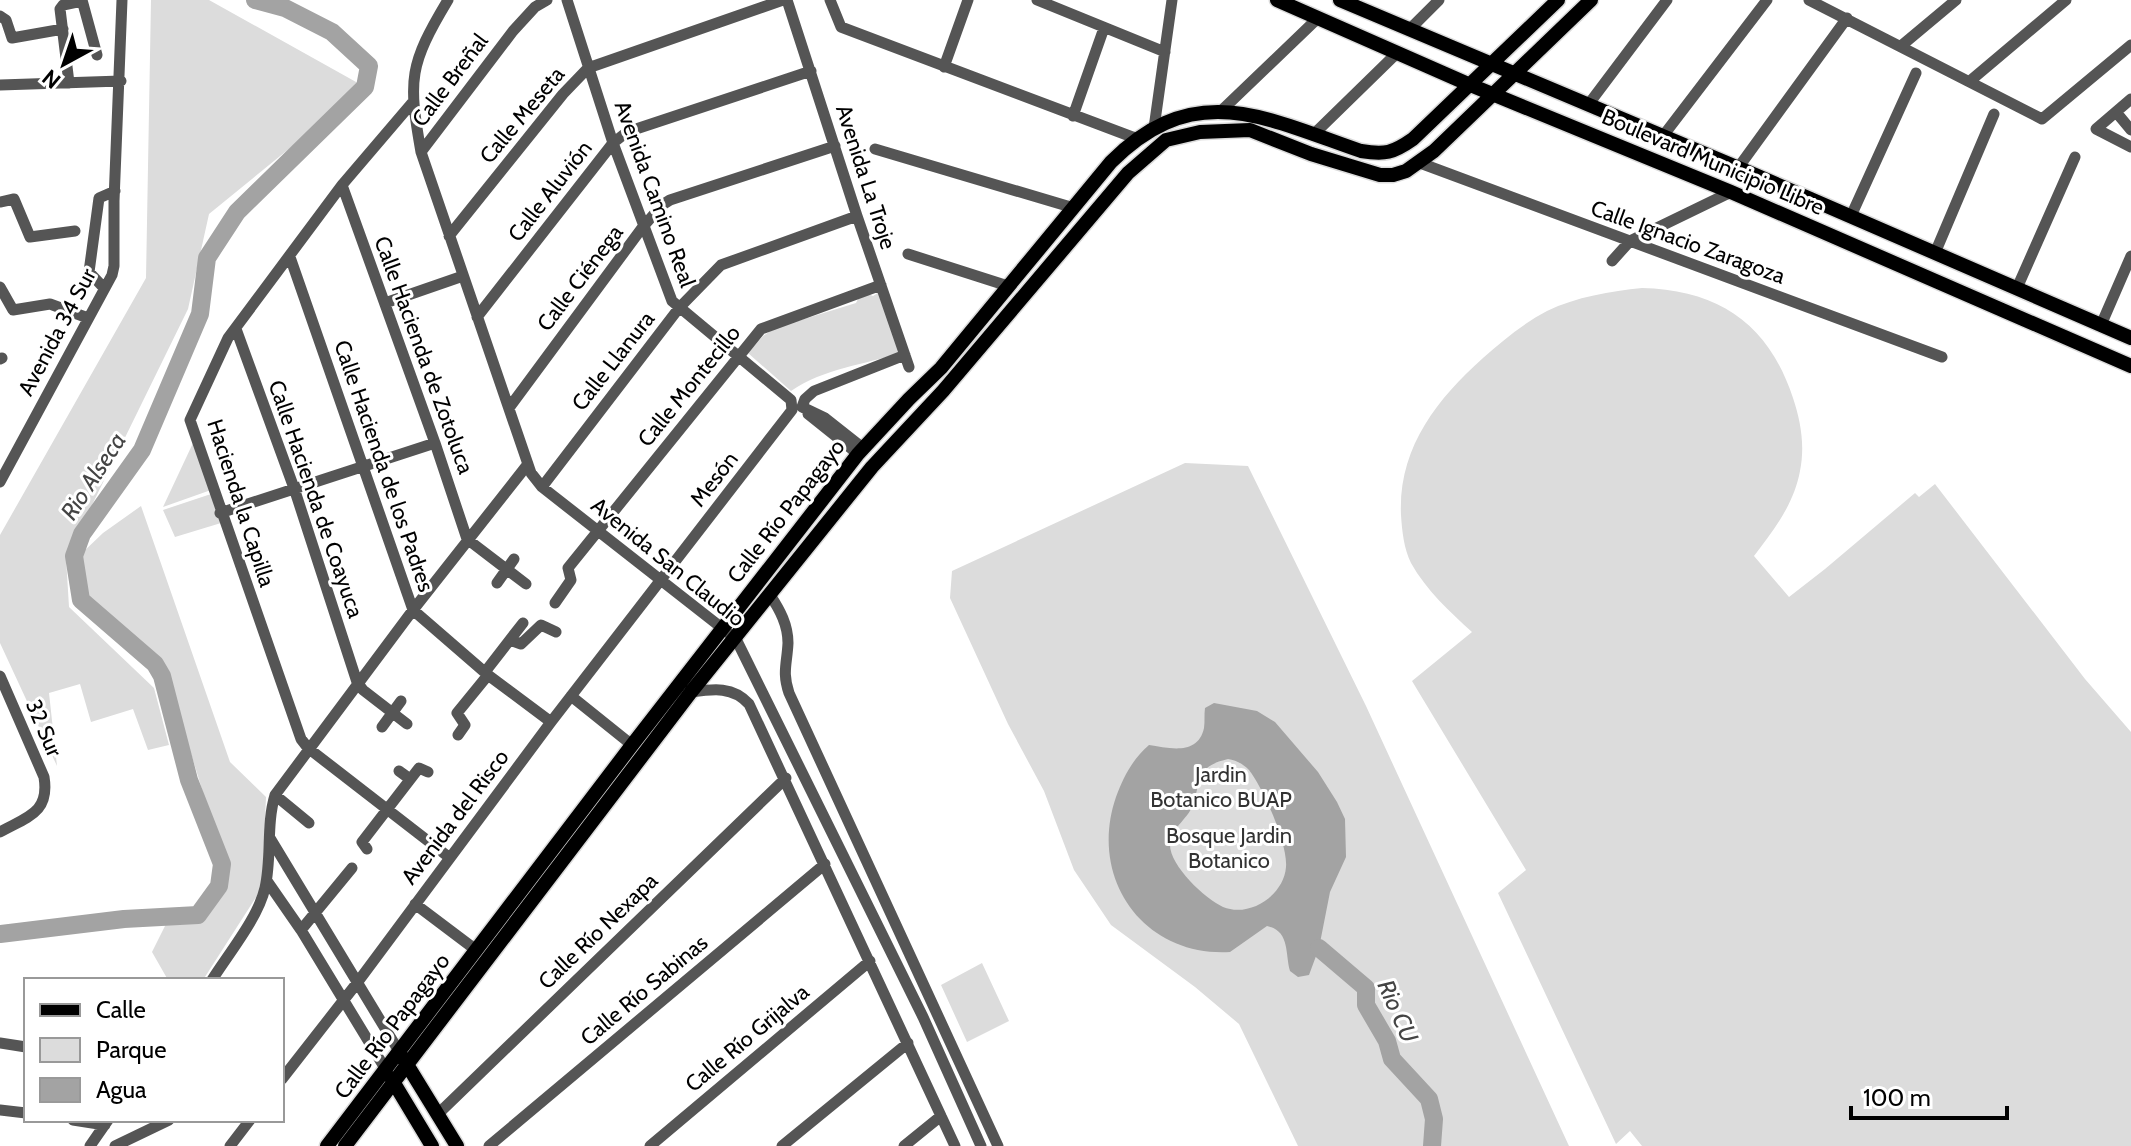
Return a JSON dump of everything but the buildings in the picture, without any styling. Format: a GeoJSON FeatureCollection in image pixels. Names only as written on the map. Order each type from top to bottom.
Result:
{"type":"FeatureCollection","features":[{"type":"Feature","properties":{"kind":"main road","name":"Boulevard Municipio Libre"},"geometry":{"type":"LineString","coordinates":[[1277,0],[2131,366]]}},
{"type":"Feature","properties":{"kind":"main road","name":"Boulevard Municipio Libre"},"geometry":{"type":"LineString","coordinates":[[1340,0],[2131,338]]}},
{"type":"Feature","properties":{"kind":"main road"},"geometry":{"type":"LineString","coordinates":[[1468,84],[1558,0]]}},
{"type":"Feature","properties":{"kind":"main road"},"geometry":{"type":"LineString","coordinates":[[1420,163],[1591,0]]}},
{"type":"Feature","properties":{"kind":"main road","name":"Calle Río Papagayo"},"geometry":{"type":"LineString","coordinates":[[403,1059],[476,950],[860,451],[941,368],[1111,162],[1135,138],[1173,119],[1242,112],[1361,151],[1379,154],[1396,151],[1413,139],[1468,84]]}},
{"type":"Feature","properties":{"kind":"main road","name":"Calle Río Papagayo"},"geometry":{"type":"LineString","coordinates":[[327,1146],[390,1076],[872,467],[943,391],[1128,173],[1166,140],[1200,132],[1250,130],[1372,173],[1393,175],[1420,163]]}},
{"type":"Feature","properties":{"kind":"main road"},"geometry":{"type":"LineString","coordinates":[[403,1059],[457,1146]]}},
{"type":"Feature","properties":{"kind":"main road"},"geometry":{"type":"LineString","coordinates":[[390,1076],[432,1146]]}},
{"type":"Feature","properties":{"kind":"main road","name":"Calle Río Papagayo"},"geometry":{"type":"LineString","coordinates":[[345,1146],[390,1076]]}},
{"type":"Feature","properties":{"kind":"street","name":"Avenida 34 Sur"},"geometry":{"type":"LineString","coordinates":[[0,482],[114,266],[122,0]]}},
{"type":"Feature","properties":{"kind":"street","name":"Avenida San Claudio"},"geometry":{"type":"LineString","coordinates":[[448,0],[415,64],[412,103],[421,152],[528,464],[542,487],[736,639],[923,1017],[981,1146]]}},
{"type":"Feature","properties":{"kind":"street","name":"Calle Breñal"},"geometry":{"type":"LineString","coordinates":[[421,152],[513,31],[535,7],[547,0]]}},
{"type":"Feature","properties":{"kind":"street","name":"Avenida Camino Real"},"geometry":{"type":"LineString","coordinates":[[567,0],[642,228],[668,293],[679,308],[791,400]]}},
{"type":"Feature","properties":{"kind":"street","name":"Calle Meseta"},"geometry":{"type":"LineString","coordinates":[[449,236],[563,94],[588,68],[785,0]]}},
{"type":"Feature","properties":{"kind":"street","name":"Avenida La Troje"},"geometry":{"type":"LineString","coordinates":[[785,0],[907,361],[814,391],[805,399],[802,407],[825,418],[860,451]]}},
{"type":"Feature","properties":{"kind":"street"},"geometry":{"type":"LineString","coordinates":[[830,0],[841,27],[1135,138]]}},
{"type":"Feature","properties":{"kind":"street"},"geometry":{"type":"LineString","coordinates":[[944,67],[968,0]]}},
{"type":"Feature","properties":{"kind":"street"},"geometry":{"type":"LineString","coordinates":[[1037,0],[1165,52]]}},
{"type":"Feature","properties":{"kind":"street"},"geometry":{"type":"LineString","coordinates":[[1154,128],[1172,0]]}},
{"type":"Feature","properties":{"kind":"street"},"geometry":{"type":"LineString","coordinates":[[1409,30],[1439,0]]}},
{"type":"Feature","properties":{"kind":"street"},"geometry":{"type":"LineString","coordinates":[[1588,105],[1667,0]]}},
{"type":"Feature","properties":{"kind":"street"},"geometry":{"type":"LineString","coordinates":[[1663,136],[1767,0]]}},
{"type":"Feature","properties":{"kind":"street"},"geometry":{"type":"LineString","coordinates":[[1809,0],[1832,5],[1847,18],[2042,119],[2131,45]]}},
{"type":"Feature","properties":{"kind":"street"},"geometry":{"type":"LineString","coordinates":[[1901,46],[1956,0]]}},
{"type":"Feature","properties":{"kind":"street"},"geometry":{"type":"LineString","coordinates":[[1970,81],[2066,0]]}},
{"type":"Feature","properties":{"kind":"street"},"geometry":{"type":"LineString","coordinates":[[69,83],[61,7],[82,1],[97,55]]}},
{"type":"Feature","properties":{"kind":"street"},"geometry":{"type":"LineString","coordinates":[[0,16],[6,20],[12,38],[63,29]]}},
{"type":"Feature","properties":{"kind":"street"},"geometry":{"type":"LineString","coordinates":[[1220,112],[1318,18]]}},
{"type":"Feature","properties":{"kind":"street"},"geometry":{"type":"LineString","coordinates":[[1738,168],[1847,18]]}},
{"type":"Feature","properties":{"kind":"street"},"geometry":{"type":"LineString","coordinates":[[1073,116],[1104,28]]}},
{"type":"Feature","properties":{"kind":"street"},"geometry":{"type":"LineString","coordinates":[[1313,135],[1397,53]]}},
{"type":"Feature","properties":{"kind":"street","name":"Calle Aluvión"},"geometry":{"type":"LineString","coordinates":[[477,317],[613,143],[634,128],[811,71]]}},
{"type":"Feature","properties":{"kind":"street"},"geometry":{"type":"LineString","coordinates":[[1851,216],[1916,73]]}},
{"type":"Feature","properties":{"kind":"street"},"geometry":{"type":"LineString","coordinates":[[0,85],[121,81]]}},
{"type":"Feature","properties":{"kind":"street"},"geometry":{"type":"LineString","coordinates":[[2131,99],[2096,129],[2131,147]]}},
{"type":"Feature","properties":{"kind":"street","name":"Hacienda la Capilla"},"geometry":{"type":"LineString","coordinates":[[412,103],[342,185],[221,349],[190,420],[297,731],[308,748],[450,858]]}},
{"type":"Feature","properties":{"kind":"street"},"geometry":{"type":"LineString","coordinates":[[2116,112],[2131,130]]}},
{"type":"Feature","properties":{"kind":"street"},"geometry":{"type":"LineString","coordinates":[[1935,253],[1994,114]]}},
{"type":"Feature","properties":{"kind":"street","name":"Calle Ciénega"},"geometry":{"type":"LineString","coordinates":[[509,408],[662,205],[835,146]]}},
{"type":"Feature","properties":{"kind":"street"},"geometry":{"type":"LineString","coordinates":[[875,149],[1074,208]]}},
{"type":"Feature","properties":{"kind":"street"},"geometry":{"type":"LineString","coordinates":[[2017,288],[2075,157]]}},
{"type":"Feature","properties":{"kind":"street","name":"Calle Ignacio Zaragoza"},"geometry":{"type":"LineString","coordinates":[[1420,163],[1942,357]]}},
{"type":"Feature","properties":{"kind":"street","name":"Calle Hacienda de Zotoluca"},"geometry":{"type":"LineString","coordinates":[[342,185],[467,539]]}},
{"type":"Feature","properties":{"kind":"street"},"geometry":{"type":"LineString","coordinates":[[104,288],[89,272],[99,198],[115,191]]}},
{"type":"Feature","properties":{"kind":"street"},"geometry":{"type":"LineString","coordinates":[[1612,261],[1630,241],[1731,192]]}},
{"type":"Feature","properties":{"kind":"street"},"geometry":{"type":"LineString","coordinates":[[0,202],[14,199],[30,237],[75,231]]}},
{"type":"Feature","properties":{"kind":"street","name":"Calle Llanura"},"geometry":{"type":"LineString","coordinates":[[542,487],[679,308],[713,270],[857,216]]}},
{"type":"Feature","properties":{"kind":"street"},"geometry":{"type":"LineString","coordinates":[[908,254],[1008,286]]}},
{"type":"Feature","properties":{"kind":"street"},"geometry":{"type":"LineString","coordinates":[[2101,325],[2131,256]]}},
{"type":"Feature","properties":{"kind":"street","name":"Calle Hacienda de los Padres"},"geometry":{"type":"LineString","coordinates":[[290,257],[413,610],[487,674],[551,722]]}},
{"type":"Feature","properties":{"kind":"street"},"geometry":{"type":"LineString","coordinates":[[385,303],[463,276]]}},
{"type":"Feature","properties":{"kind":"street","name":"Calle Montecillo"},"geometry":{"type":"LineString","coordinates":[[555,603],[571,580],[568,568],[766,325],[881,285]]}},
{"type":"Feature","properties":{"kind":"street"},"geometry":{"type":"LineString","coordinates":[[0,287],[13,310],[50,304],[88,318]]}},
{"type":"Feature","properties":{"kind":"street","name":"Calle Hacienda de Coayuca"},"geometry":{"type":"LineString","coordinates":[[236,329],[294,488],[357,682]]}},
{"type":"Feature","properties":{"kind":"street","name":"Mesón"},"geometry":{"type":"LineString","coordinates":[[661,580],[790,414],[791,400]]}},
{"type":"Feature","properties":{"kind":"street"},"geometry":{"type":"LineString","coordinates":[[220,513],[435,443]]}},
{"type":"Feature","properties":{"kind":"street"},"geometry":{"type":"LineString","coordinates":[[213,978],[261,902],[267,881],[270,816],[275,795],[357,682],[528,464]]}},
{"type":"Feature","properties":{"kind":"street"},"geometry":{"type":"LineString","coordinates":[[467,539],[511,564],[526,584]]}},
{"type":"Feature","properties":{"kind":"street"},"geometry":{"type":"LineString","coordinates":[[497,583],[511,564]]}},
{"type":"Feature","properties":{"kind":"street","name":"Avenida del Risco"},"geometry":{"type":"LineString","coordinates":[[288,1067],[357,983],[661,580]]}},
{"type":"Feature","properties":{"kind":"street"},"geometry":{"type":"LineString","coordinates":[[770,595],[780,611],[787,633],[783,670],[786,683],[998,1146]]}},
{"type":"Feature","properties":{"kind":"street"},"geometry":{"type":"LineString","coordinates":[[458,735],[465,725],[456,715],[523,623]]}},
{"type":"Feature","properties":{"kind":"street"},"geometry":{"type":"LineString","coordinates":[[510,640],[521,644],[541,625],[556,632]]}},
{"type":"Feature","properties":{"kind":"street","name":"32 Sur"},"geometry":{"type":"LineString","coordinates":[[0,676],[44,777],[46,798],[34,813],[0,832]]}},
{"type":"Feature","properties":{"kind":"street"},"geometry":{"type":"LineString","coordinates":[[357,682],[407,724]]}},
{"type":"Feature","properties":{"kind":"street"},"geometry":{"type":"LineString","coordinates":[[691,692],[722,689],[743,697],[749,704],[955,1146]]}},
{"type":"Feature","properties":{"kind":"street"},"geometry":{"type":"LineString","coordinates":[[571,696],[632,745]]}},
{"type":"Feature","properties":{"kind":"street"},"geometry":{"type":"LineString","coordinates":[[382,727],[401,701]]}},
{"type":"Feature","properties":{"kind":"street"},"geometry":{"type":"LineString","coordinates":[[364,846],[420,767],[428,772]]}},
{"type":"Feature","properties":{"kind":"street"},"geometry":{"type":"LineString","coordinates":[[399,771],[410,779]]}},
{"type":"Feature","properties":{"kind":"street"},"geometry":{"type":"LineString","coordinates":[[803,772],[834,790]]}},
{"type":"Feature","properties":{"kind":"street","name":"Calle Río Nexapa"},"geometry":{"type":"LineString","coordinates":[[439,1113],[786,778]]}},
{"type":"Feature","properties":{"kind":"street"},"geometry":{"type":"LineString","coordinates":[[275,795],[309,823]]}},
{"type":"Feature","properties":{"kind":"street"},"geometry":{"type":"LineString","coordinates":[[269,835],[403,1059]]}},
{"type":"Feature","properties":{"kind":"street"},"geometry":{"type":"LineString","coordinates":[[814,840],[837,847]]}},
{"type":"Feature","properties":{"kind":"street","name":"Calle Río Sabinas"},"geometry":{"type":"LineString","coordinates":[[489,1146],[825,864]]}},
{"type":"Feature","properties":{"kind":"street"},"geometry":{"type":"LineString","coordinates":[[301,930],[352,868]]}},
{"type":"Feature","properties":{"kind":"street"},"geometry":{"type":"LineString","coordinates":[[267,881],[301,930],[390,1076]]}},
{"type":"Feature","properties":{"kind":"street"},"geometry":{"type":"LineString","coordinates":[[415,904],[476,950]]}},
{"type":"Feature","properties":{"kind":"street","name":"Calle Río Grijalva"},"geometry":{"type":"LineString","coordinates":[[650,1146],[870,961]]}},
{"type":"Feature","properties":{"kind":"street"},"geometry":{"type":"LineString","coordinates":[[0,1043],[24,1047]]}},
{"type":"Feature","properties":{"kind":"street"},"geometry":{"type":"LineString","coordinates":[[782,1146],[908,1043]]}},
{"type":"Feature","properties":{"kind":"street"},"geometry":{"type":"LineString","coordinates":[[0,1110],[24,1113]]}},
{"type":"Feature","properties":{"kind":"street"},"geometry":{"type":"LineString","coordinates":[[904,1146],[941,1116]]}},
{"type":"Feature","properties":{"kind":"street"},"geometry":{"type":"LineString","coordinates":[[90,1146],[106,1122]]}},
{"type":"Feature","properties":{"kind":"street"},"geometry":{"type":"LineString","coordinates":[[115,1146],[165,1122]]}},
{"type":"Feature","properties":{"kind":"street"},"geometry":{"type":"LineString","coordinates":[[230,1146],[248,1122]]}},
{"type":"Feature","properties":{"kind":"green space"},"geometry":{"type":"Polygon","coordinates":[[[151,0],[209,0],[365,87],[209,214],[188,309],[66,558],[69,607],[154,688],[169,745],[148,750],[133,709],[91,722],[80,684],[49,693],[57,766],[0,643],[0,535],[146,278],[151,0]]]}},
{"type":"Feature","properties":{"kind":"green space"},"geometry":{"type":"Polygon","coordinates":[[[1642,288],[1670,290],[1718,304],[1738,316],[1755,332],[1783,372],[1800,425],[1800,471],[1788,506],[1754,556],[1789,597],[1915,493],[1919,497],[1935,484],[2085,679],[2131,732],[2131,1146],[1642,1146],[1630,1131],[1616,1144],[1498,893],[1526,870],[1412,681],[1472,632],[1417,573],[1405,546],[1401,515],[1402,491],[1413,447],[1436,409],[1466,374],[1514,333],[1547,311],[1594,295],[1642,288]]]}},
{"type":"Feature","properties":{"kind":"green space"},"geometry":{"type":"Polygon","coordinates":[[[881,291],[903,352],[831,372],[791,391],[748,353],[775,328],[856,303],[868,294],[873,296],[881,291]]]}},
{"type":"Feature","properties":{"kind":"green space"},"geometry":{"type":"Polygon","coordinates":[[[193,443],[211,490],[163,507],[193,443]]]}},
{"type":"Feature","properties":{"kind":"green space","name":"Jardin Botanico BUAP"},"geometry":{"type":"Polygon","coordinates":[[[1185,463],[1248,466],[1366,706],[1569,1146],[1298,1146],[1239,1024],[1111,925],[1074,870],[1044,791],[1008,724],[950,598],[952,571],[1185,463]]]}},
{"type":"Feature","properties":{"kind":"green space"},"geometry":{"type":"Polygon","coordinates":[[[211,494],[221,523],[175,537],[163,510],[211,494]]]}},
{"type":"Feature","properties":{"kind":"green space"},"geometry":{"type":"Polygon","coordinates":[[[141,506],[230,762],[266,797],[262,888],[204,978],[167,978],[152,952],[166,924],[198,921],[228,874],[166,672],[85,593],[81,554],[103,533],[141,506]]]}},
{"type":"Feature","properties":{"kind":"green space"},"geometry":{"type":"Polygon","coordinates":[[[982,963],[1009,1021],[967,1042],[941,985],[982,963]]]}},
{"type":"Feature","properties":{"kind":"water"},"geometry":{"type":"Polygon","coordinates":[[[1214,703],[1257,711],[1275,722],[1318,772],[1345,819],[1346,857],[1330,892],[1319,948],[1309,975],[1298,977],[1290,971],[1283,938],[1267,926],[1230,952],[1199,950],[1172,941],[1148,927],[1130,907],[1117,883],[1110,856],[1109,827],[1125,775],[1149,745],[1182,748],[1196,743],[1204,728],[1205,708],[1214,703]],[[1228,759],[1211,765],[1202,774],[1192,808],[1170,844],[1175,862],[1198,889],[1223,907],[1233,910],[1254,907],[1272,895],[1284,877],[1286,857],[1274,817],[1261,790],[1249,770],[1228,759]]]}},
{"type":"Feature","properties":{"kind":"waterway","name":"Rio Alseca"},"geometry":{"type":"LineString","coordinates":[[0,934],[124,919],[198,915],[219,886],[222,864],[189,780],[162,676],[155,664],[81,600],[74,556],[82,534],[142,450],[200,314],[207,258],[237,212],[365,87],[369,66],[332,32],[285,8],[255,0]]}},
{"type":"Feature","properties":{"kind":"waterway","name":"Rio CU"},"geometry":{"type":"LineString","coordinates":[[1319,948],[1366,988],[1366,1005],[1387,1041],[1392,1059],[1429,1099],[1434,1119],[1432,1146]]}},
{"type":"Feature","properties":{"kind":"park label","name":"Bosque Jardin Botanico"},"geometry":{"type":"Point","coordinates":[1229,848]}}]}
